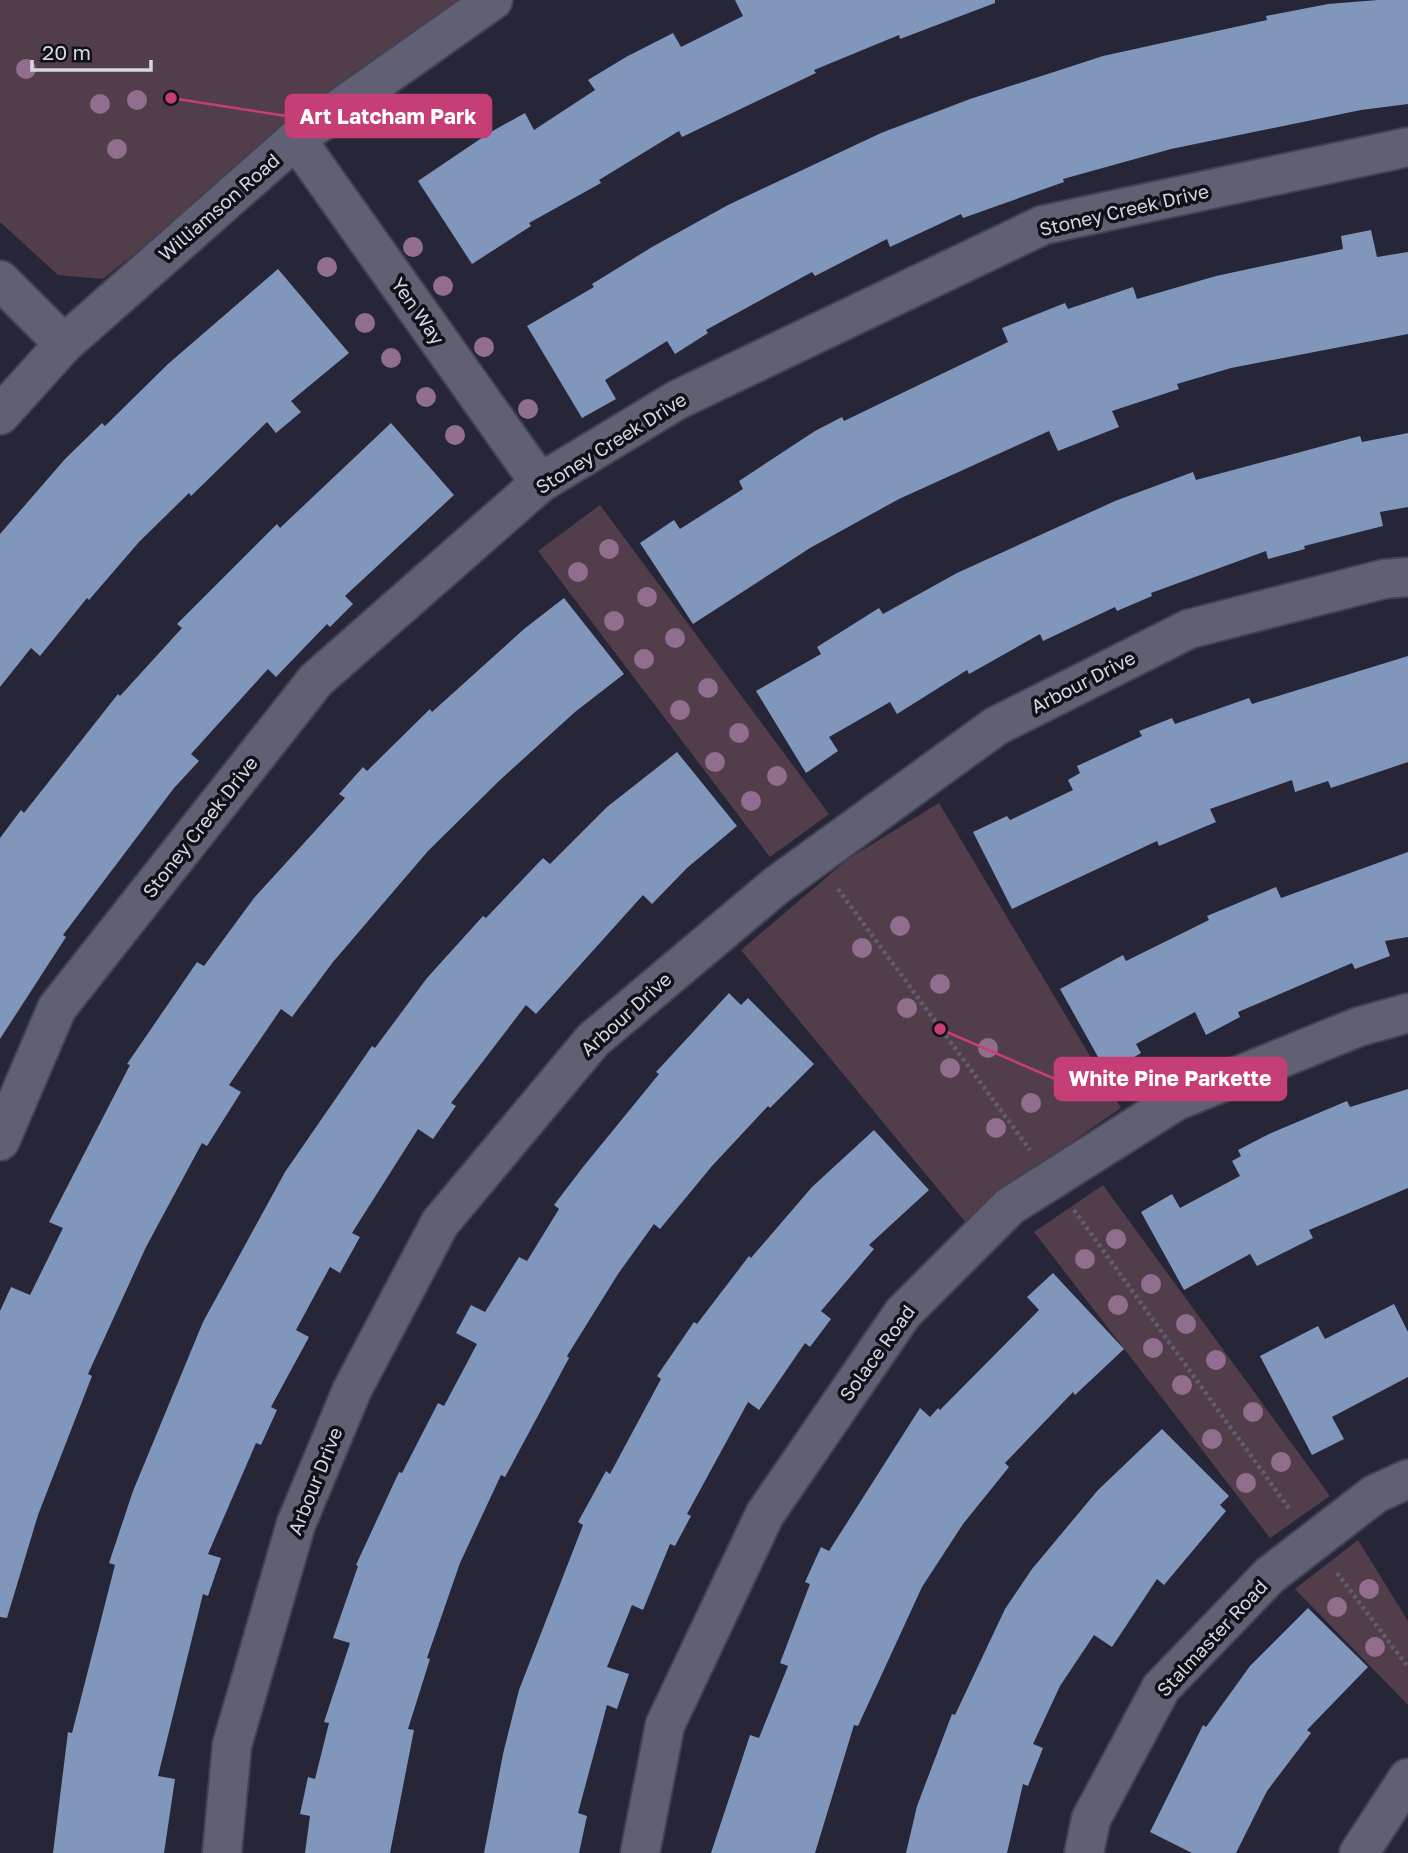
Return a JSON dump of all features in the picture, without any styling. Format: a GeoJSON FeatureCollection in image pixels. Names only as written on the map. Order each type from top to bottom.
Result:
{"type":"FeatureCollection","features":[{"type":"Feature","properties":{"kind":"street","name":"Williamson Road"},"geometry":{"type":"LineString","coordinates":[[0,415],[64,344],[296,139],[493,0]]}},
{"type":"Feature","properties":{"kind":"street","name":"Yen Way"},"geometry":{"type":"LineString","coordinates":[[296,139],[540,483]]}},
{"type":"Feature","properties":{"kind":"street","name":"Stoney Creek Drive"},"geometry":{"type":"LineString","coordinates":[[0,1141],[57,1008],[316,680],[540,483],[677,400],[1043,225],[1408,147]]}},
{"type":"Feature","properties":{"kind":"street"},"geometry":{"type":"LineString","coordinates":[[0,280],[64,344]]}},
{"type":"Feature","properties":{"kind":"street","name":"Arbour Drive"},"geometry":{"type":"LineString","coordinates":[[222,1853],[232,1745],[296,1524],[352,1390],[440,1223],[593,1040],[777,885],[996,726],[1189,629],[1384,579],[1408,577]]}},
{"type":"Feature","properties":{"kind":"street","name":"Solace Road"},"geometry":{"type":"LineString","coordinates":[[640,1853],[665,1725],[765,1514],[903,1313],[1010,1206],[1176,1101],[1358,1027],[1408,1013]]}},
{"type":"Feature","properties":{"kind":"street","name":"Stalmaster Road"},"geometry":{"type":"LineString","coordinates":[[1084,1853],[1091,1819],[1161,1688],[1270,1574],[1375,1494],[1408,1479]]}},
{"type":"Feature","properties":{"kind":"street"},"geometry":{"type":"LineString","coordinates":[[1359,1853],[1408,1779]]}},
{"type":"Feature","properties":{"kind":"path"},"geometry":{"type":"LineString","coordinates":[[815,858],[1052,1179],[1313,1542],[1408,1667]]}},
{"type":"Feature","properties":{"kind":"shaded area"},"geometry":{"type":"Polygon","coordinates":[[[0,0],[457,0],[453,20],[231,176],[103,279],[58,275],[0,222],[0,0]]]}},
{"type":"Feature","properties":{"kind":"shaded area"},"geometry":{"type":"Polygon","coordinates":[[[600,505],[829,814],[770,857],[538,551],[600,505]]]}},
{"type":"Feature","properties":{"kind":"shaded area"},"geometry":{"type":"Polygon","coordinates":[[[939,803],[1121,1108],[1040,1164],[966,1223],[741,950],[848,859],[939,803]]]}},
{"type":"Feature","properties":{"kind":"shaded area"},"geometry":{"type":"Polygon","coordinates":[[[1103,1185],[1330,1496],[1270,1538],[1034,1232],[1103,1185]]]}},
{"type":"Feature","properties":{"kind":"shaded area"},"geometry":{"type":"Polygon","coordinates":[[[1358,1540],[1408,1621],[1408,1705],[1295,1589],[1358,1540]]]}},
{"type":"Feature","properties":{"kind":"building"},"geometry":{"type":"Polygon","coordinates":[[[735,0],[995,0],[995,3],[900,39],[899,35],[814,70],[816,73],[682,137],[679,131],[599,180],[601,183],[529,223],[531,226],[472,264],[418,181],[489,133],[525,113],[534,130],[595,90],[588,80],[673,33],[681,47],[743,16],[735,0]]]}},
{"type":"Feature","properties":{"kind":"building"},"geometry":{"type":"Polygon","coordinates":[[[1408,0],[1408,104],[1361,110],[1171,149],[1063,179],[1064,182],[963,218],[961,214],[890,247],[887,239],[815,276],[812,272],[706,330],[708,333],[675,354],[667,341],[605,380],[616,399],[582,418],[527,326],[594,287],[592,284],[652,247],[728,205],[881,133],[970,99],[1103,56],[1267,20],[1266,16],[1328,4],[1408,0]]]}},
{"type":"Feature","properties":{"kind":"building"},"geometry":{"type":"Polygon","coordinates":[[[1371,230],[1377,257],[1408,252],[1408,334],[1231,368],[1177,384],[1179,389],[1112,411],[1119,427],[1058,451],[1049,431],[899,499],[810,548],[693,624],[640,543],[674,520],[680,529],[743,489],[739,481],[815,431],[842,417],[844,421],[1008,342],[1002,328],[1065,303],[1068,309],[1133,287],[1137,299],[1216,276],[1343,249],[1341,236],[1371,230]]]}},
{"type":"Feature","properties":{"kind":"building"},"geometry":{"type":"Polygon","coordinates":[[[278,269],[349,353],[291,401],[301,412],[276,433],[267,422],[191,496],[189,493],[139,542],[89,600],[87,598],[40,656],[31,648],[0,687],[0,534],[65,459],[102,423],[105,426],[168,364],[278,269]]]}},
{"type":"Feature","properties":{"kind":"building"},"geometry":{"type":"Polygon","coordinates":[[[391,423],[454,495],[345,596],[353,604],[330,627],[327,624],[276,677],[268,669],[191,754],[199,761],[174,788],[63,935],[66,937],[0,1039],[0,838],[21,810],[24,813],[118,694],[120,696],[182,628],[177,624],[277,524],[280,528],[391,423]]]}},
{"type":"Feature","properties":{"kind":"building"},"geometry":{"type":"Polygon","coordinates":[[[1408,433],[1408,507],[1380,512],[1383,526],[1304,546],[1305,549],[1268,559],[1266,551],[1151,593],[1152,596],[1117,611],[1115,607],[1043,641],[1040,634],[969,674],[967,670],[897,714],[890,702],[829,737],[838,751],[806,773],[756,691],[821,654],[817,647],[879,608],[883,614],[957,573],[1115,501],[1193,472],[1196,480],[1360,436],[1362,442],[1408,433]]]}},
{"type":"Feature","properties":{"kind":"building"},"geometry":{"type":"Polygon","coordinates":[[[564,598],[624,674],[575,712],[500,780],[428,851],[333,962],[292,1017],[281,1009],[229,1085],[241,1092],[207,1146],[202,1143],[146,1247],[88,1374],[92,1376],[38,1515],[7,1618],[0,1617],[0,1311],[11,1287],[30,1295],[63,1228],[49,1222],[130,1065],[127,1064],[197,962],[204,966],[254,898],[345,798],[339,794],[363,767],[367,771],[430,709],[432,712],[524,629],[564,598]]]}},
{"type":"Feature","properties":{"kind":"building"},"geometry":{"type":"Polygon","coordinates":[[[1408,656],[1408,762],[1331,788],[1328,781],[1295,792],[1292,780],[1210,809],[1216,822],[1159,846],[1157,841],[1012,909],[973,832],[1007,816],[1010,820],[1073,790],[1068,780],[1080,773],[1077,766],[1142,736],[1139,731],[1172,718],[1175,724],[1249,698],[1252,704],[1408,656]]]}},
{"type":"Feature","properties":{"kind":"building"},"geometry":{"type":"Polygon","coordinates":[[[677,752],[737,826],[687,868],[652,904],[643,895],[536,1014],[526,1005],[451,1103],[456,1106],[433,1139],[418,1129],[352,1233],[360,1237],[340,1273],[330,1267],[296,1330],[309,1337],[271,1407],[277,1410],[261,1445],[256,1443],[208,1554],[221,1558],[208,1596],[203,1594],[158,1776],[175,1779],[164,1853],[53,1853],[68,1732],[72,1733],[115,1565],[109,1563],[133,1491],[203,1322],[285,1172],[372,1046],[375,1048],[427,978],[483,916],[486,918],[543,858],[550,864],[607,807],[677,752]]]}},
{"type":"Feature","properties":{"kind":"building"},"geometry":{"type":"Polygon","coordinates":[[[1408,852],[1408,937],[1385,941],[1390,956],[1355,969],[1352,963],[1238,1012],[1240,1017],[1206,1035],[1195,1012],[1136,1044],[1141,1053],[1107,1073],[1060,989],[1123,955],[1126,961],[1209,920],[1207,916],[1276,887],[1281,898],[1408,852]]]}},
{"type":"Feature","properties":{"kind":"building"},"geometry":{"type":"Polygon","coordinates":[[[729,993],[741,1005],[748,998],[814,1064],[770,1108],[768,1106],[712,1166],[660,1229],[654,1224],[618,1274],[567,1356],[569,1358],[505,1477],[501,1475],[460,1563],[427,1658],[430,1659],[408,1729],[414,1730],[390,1853],[305,1853],[310,1816],[300,1814],[308,1777],[315,1779],[329,1723],[324,1722],[350,1643],[333,1638],[358,1566],[356,1565],[399,1472],[402,1473],[438,1403],[444,1406],[477,1344],[456,1333],[471,1305],[485,1312],[519,1257],[527,1261],[559,1209],[554,1205],[659,1074],[656,1072],[729,993]]]}},
{"type":"Feature","properties":{"kind":"building"},"geometry":{"type":"Polygon","coordinates":[[[1408,1089],[1408,1188],[1309,1230],[1313,1238],[1257,1266],[1250,1254],[1184,1290],[1141,1212],[1172,1194],[1180,1208],[1240,1176],[1232,1161],[1241,1156],[1238,1150],[1269,1134],[1347,1101],[1350,1107],[1408,1089]]]}},
{"type":"Feature","properties":{"kind":"building"},"geometry":{"type":"Polygon","coordinates":[[[874,1130],[929,1190],[869,1245],[874,1249],[821,1311],[831,1319],[810,1347],[805,1343],[759,1410],[748,1402],[687,1514],[691,1516],[675,1546],[670,1544],[643,1610],[632,1605],[607,1667],[629,1674],[617,1709],[607,1705],[578,1813],[587,1816],[579,1853],[484,1853],[503,1754],[519,1690],[583,1525],[578,1522],[606,1471],[610,1474],[661,1379],[657,1376],[694,1322],[697,1324],[749,1256],[751,1258],[812,1187],[874,1130]]]}},
{"type":"Feature","properties":{"kind":"building"},"geometry":{"type":"Polygon","coordinates":[[[1053,1273],[1124,1349],[1075,1395],[1073,1392],[1005,1463],[1009,1467],[963,1524],[922,1587],[858,1726],[854,1725],[815,1853],[711,1853],[750,1735],[759,1738],[788,1666],[780,1663],[810,1584],[805,1582],[821,1547],[829,1551],[920,1408],[930,1417],[938,1408],[940,1410],[1039,1310],[1027,1297],[1053,1273]]]}},
{"type":"Feature","properties":{"kind":"building"},"geometry":{"type":"Polygon","coordinates":[[[1394,1304],[1408,1332],[1408,1377],[1332,1417],[1344,1439],[1312,1455],[1260,1356],[1318,1326],[1325,1339],[1394,1304]]]}},
{"type":"Feature","properties":{"kind":"building"},"geometry":{"type":"Polygon","coordinates":[[[1162,1429],[1229,1496],[1220,1505],[1226,1511],[1164,1585],[1157,1579],[1112,1647],[1094,1635],[1060,1686],[1033,1744],[1043,1748],[1028,1786],[1023,1784],[1007,1853],[906,1853],[917,1806],[952,1714],[955,1715],[1005,1609],[1032,1569],[1098,1490],[1162,1429]]]}},
{"type":"Feature","properties":{"kind":"building"},"geometry":{"type":"Polygon","coordinates":[[[1308,1608],[1368,1667],[1307,1730],[1311,1733],[1267,1791],[1236,1853],[1192,1853],[1150,1832],[1203,1725],[1206,1727],[1250,1666],[1308,1608]]]}},
{"type":"Feature","properties":{"kind":"place","name":"Art Latcham Park"},"geometry":{"type":"Point","coordinates":[171,98]}},
{"type":"Feature","properties":{"kind":"place","name":"White Pine Parkette"},"geometry":{"type":"Point","coordinates":[940,1029]}}]}
